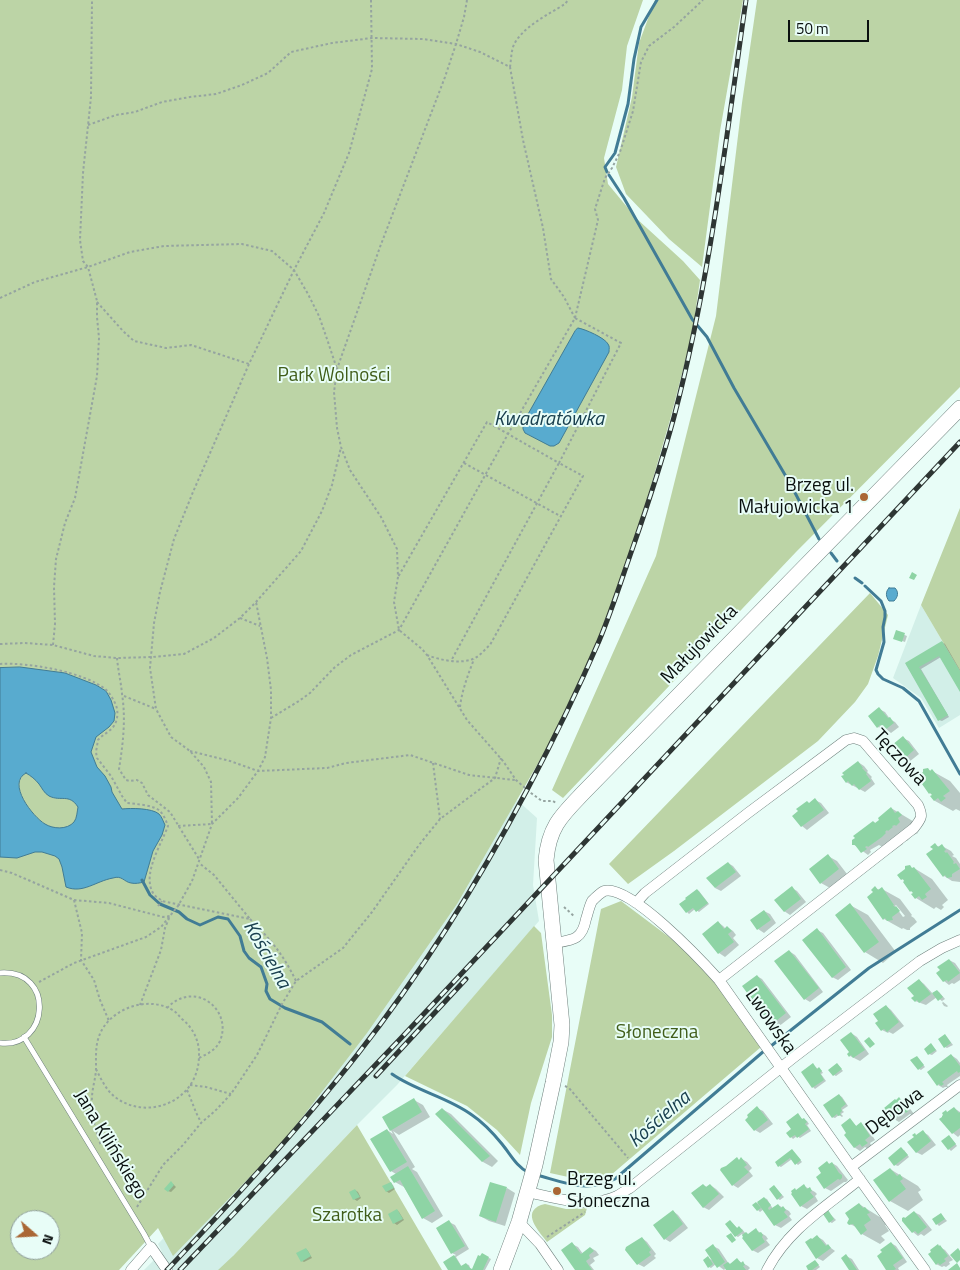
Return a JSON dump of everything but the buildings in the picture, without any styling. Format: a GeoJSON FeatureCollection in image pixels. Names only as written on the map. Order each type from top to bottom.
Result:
{"type":"FeatureCollection","features":[{"type":"Feature","properties":{"kind":"street","name":"Małujowicka"},"geometry":{"type":"LineString","coordinates":[[501,1270],[531,1179],[561,1042],[562,1025],[546,872],[547,845],[553,828],[566,810],[960,408]]}},
{"type":"Feature","properties":{"kind":"street","name":"Tęczowa"},"geometry":{"type":"LineString","coordinates":[[636,903],[645,893],[733,824],[846,740],[854,738],[864,741],[918,805],[922,814],[920,821],[914,828],[719,980]]}},
{"type":"Feature","properties":{"kind":"street","name":"Lwowska"},"geometry":{"type":"LineString","coordinates":[[554,943],[573,940],[579,936],[584,930],[588,910],[592,902],[604,891],[614,891],[636,903],[673,933],[697,955],[719,980],[851,1168],[926,1270]]}},
{"type":"Feature","properties":{"kind":"street"},"geometry":{"type":"LineString","coordinates":[[531,1179],[575,1201],[590,1202],[617,1196],[630,1188],[781,1067],[920,961],[960,940]]}},
{"type":"Feature","properties":{"kind":"street","name":"Dębowa"},"geometry":{"type":"LineString","coordinates":[[851,1168],[960,1087]]}},
{"type":"Feature","properties":{"kind":"street"},"geometry":{"type":"LineString","coordinates":[[767,1270],[793,1233],[860,1179]]}},
{"type":"Feature","properties":{"kind":"street"},"geometry":{"type":"LineString","coordinates":[[518,1222],[540,1244],[558,1270]]}},
{"type":"Feature","properties":{"kind":"street"},"geometry":{"type":"LineString","coordinates":[[131,1270],[151,1247]]}},
{"type":"Feature","properties":{"kind":"street","name":"Jana Kilińskiego"},"geometry":{"type":"LineString","coordinates":[[151,1247],[167,1270]]}},
{"type":"Feature","properties":{"kind":"lane"},"geometry":{"type":"LineString","coordinates":[[0,973],[9,972],[22,977],[33,986],[39,999],[40,1013],[35,1027],[24,1037],[14,1042],[0,1043]]}},
{"type":"Feature","properties":{"kind":"lane","name":"Jana Kilińskiego"},"geometry":{"type":"LineString","coordinates":[[24,1037],[151,1247]]}},
{"type":"Feature","properties":{"kind":"path"},"geometry":{"type":"LineString","coordinates":[[53,646],[56,559],[65,523],[75,498],[97,376],[99,338],[96,317],[97,301],[88,267],[83,261],[80,240],[83,173],[91,97],[92,0]]}},
{"type":"Feature","properties":{"kind":"path"},"geometry":{"type":"LineString","coordinates":[[33,986],[81,960],[146,937],[161,927],[179,905],[199,863],[212,824],[211,782],[204,767],[190,751],[171,736],[156,709],[150,668],[154,623],[174,539],[193,492],[249,364],[294,270],[324,213],[349,153],[372,69],[371,0]]}},
{"type":"Feature","properties":{"kind":"path"},"geometry":{"type":"LineString","coordinates":[[467,0],[464,17],[445,77],[380,247],[337,369],[334,392],[338,428],[341,448],[350,470],[381,518],[397,549],[398,577],[394,602],[399,630],[427,655],[467,720],[500,758],[516,780],[542,801],[552,801],[566,810]]}},
{"type":"Feature","properties":{"kind":"path"},"geometry":{"type":"LineString","coordinates":[[451,661],[559,463],[621,343],[575,318],[564,297],[551,279],[543,228],[523,140],[510,68],[514,47],[522,33],[565,4],[568,0]]}},
{"type":"Feature","properties":{"kind":"path"},"geometry":{"type":"LineString","coordinates":[[271,718],[305,697],[334,668],[351,655],[399,630],[575,318],[598,220],[595,209],[605,178],[620,152],[633,111],[641,62],[649,46],[674,27],[703,0]]}},
{"type":"Feature","properties":{"kind":"path"},"geometry":{"type":"LineString","coordinates":[[88,125],[116,115],[135,112],[162,102],[225,91],[268,73],[291,52],[332,43],[372,38],[423,39],[456,44],[480,52],[510,68]]}},
{"type":"Feature","properties":{"kind":"path"},"geometry":{"type":"LineString","coordinates":[[0,298],[35,282],[88,267],[130,252],[164,246],[242,244],[272,251],[294,270],[318,316],[337,369]]}},
{"type":"Feature","properties":{"kind":"path"},"geometry":{"type":"LineString","coordinates":[[97,301],[134,341],[166,348],[191,345],[249,364]]}},
{"type":"Feature","properties":{"kind":"path"},"geometry":{"type":"LineString","coordinates":[[398,577],[487,422],[583,476],[490,644],[474,659],[465,681],[460,708]]}},
{"type":"Feature","properties":{"kind":"path"},"geometry":{"type":"LineString","coordinates":[[0,644],[25,643],[53,646],[94,656],[117,658],[184,654],[214,638],[240,618],[256,602],[301,551],[322,511],[332,485],[341,448]]}},
{"type":"Feature","properties":{"kind":"path"},"geometry":{"type":"LineString","coordinates":[[463,463],[560,516]]}},
{"type":"Feature","properties":{"kind":"path"},"geometry":{"type":"LineString","coordinates":[[178,826],[212,824],[238,798],[258,771],[265,757],[271,718],[271,690],[256,602]]}},
{"type":"Feature","properties":{"kind":"path"},"geometry":{"type":"LineString","coordinates":[[240,618],[260,626]]}},
{"type":"Feature","properties":{"kind":"path"},"geometry":{"type":"LineString","coordinates":[[427,655],[451,661],[474,659]]}},
{"type":"Feature","properties":{"kind":"path"},"geometry":{"type":"LineString","coordinates":[[117,658],[123,695],[124,724],[119,769],[126,780],[138,780],[142,783],[148,795],[170,812],[199,859]]}},
{"type":"Feature","properties":{"kind":"path"},"geometry":{"type":"LineString","coordinates":[[0,664],[12,663],[63,671],[106,689],[112,697],[117,717],[114,726],[98,740],[97,758],[111,776],[127,803],[161,811],[168,826],[152,861],[151,883],[156,897],[179,905],[250,920]]}},
{"type":"Feature","properties":{"kind":"path"},"geometry":{"type":"LineString","coordinates":[[123,695],[156,709]]}},
{"type":"Feature","properties":{"kind":"path"},"geometry":{"type":"LineString","coordinates":[[190,751],[230,761],[258,771],[328,768],[346,763],[410,755],[469,775],[516,780]]}},
{"type":"Feature","properties":{"kind":"path"},"geometry":{"type":"LineString","coordinates":[[133,1216],[163,1165],[201,1123],[231,1094],[257,1055],[282,1004],[296,981],[343,948],[372,912],[419,845],[440,819],[495,778],[500,758]]}},
{"type":"Feature","properties":{"kind":"path"},"geometry":{"type":"LineString","coordinates":[[433,763],[440,819]]}},
{"type":"Feature","properties":{"kind":"path"},"geometry":{"type":"LineString","coordinates":[[199,863],[214,874],[250,920],[272,942],[288,963],[296,981]]}},
{"type":"Feature","properties":{"kind":"path"},"geometry":{"type":"LineString","coordinates":[[0,870],[12,872],[74,900],[109,902],[163,917],[170,916]]}},
{"type":"Feature","properties":{"kind":"path"},"geometry":{"type":"LineString","coordinates":[[74,900],[82,933],[81,960],[94,980],[109,1021]]}},
{"type":"Feature","properties":{"kind":"path"},"geometry":{"type":"LineString","coordinates":[[158,906],[162,900]]}},
{"type":"Feature","properties":{"kind":"path"},"geometry":{"type":"LineString","coordinates":[[140,1005],[161,950],[165,928],[170,916]]}},
{"type":"Feature","properties":{"kind":"path"},"geometry":{"type":"LineString","coordinates":[[168,1008],[178,999],[187,996],[201,998],[208,1001],[215,1008],[222,1025],[220,1041],[210,1052],[199,1058]]}},
{"type":"Feature","properties":{"kind":"path"},"geometry":{"type":"LineString","coordinates":[[96,1069],[105,1087],[114,1097],[128,1105],[156,1108],[175,1100],[190,1085],[198,1067],[199,1058],[195,1034],[189,1025],[174,1011],[158,1005],[145,1004],[133,1006],[112,1017],[104,1027],[97,1042],[95,1057],[96,1069],[92,1113],[101,1147]]}},
{"type":"Feature","properties":{"kind":"path"},"geometry":{"type":"LineString","coordinates":[[190,1085],[231,1094]]}},
{"type":"Feature","properties":{"kind":"path"},"geometry":{"type":"LineString","coordinates":[[561,1085],[568,1088],[628,1158]]}},
{"type":"Feature","properties":{"kind":"path"},"geometry":{"type":"LineString","coordinates":[[187,1090],[201,1123]]}},
{"type":"Feature","properties":{"kind":"path"},"geometry":{"type":"LineString","coordinates":[[544,1239],[589,1210]]}},
{"type":"Feature","properties":{"kind":"shaded area"},"geometry":{"type":"Polygon","coordinates":[[[921,605],[960,671],[960,715],[939,728],[921,698],[893,678],[921,605]]]}},
{"type":"Feature","properties":{"kind":"shaded area"},"geometry":{"type":"Polygon","coordinates":[[[507,791],[537,818],[533,885],[539,921],[397,1085],[233,1256],[233,1270],[144,1270],[162,1252],[158,1244],[268,1128],[507,791]]]}},
{"type":"Feature","properties":{"kind":"green space","name":"Park Wolności"},"geometry":{"type":"Polygon","coordinates":[[[0,0],[643,0],[627,46],[622,90],[604,158],[608,184],[637,219],[683,261],[700,280],[692,335],[670,420],[632,551],[599,640],[552,739],[457,904],[367,1033],[281,1145],[173,1256],[158,1228],[119,1270],[0,1270],[0,0]]]}},
{"type":"Feature","properties":{"kind":"green space"},"geometry":{"type":"Polygon","coordinates":[[[655,0],[743,0],[720,131],[702,267],[669,239],[626,194],[616,167],[632,97],[639,43],[655,0]]]}},
{"type":"Feature","properties":{"kind":"green space"},"geometry":{"type":"Polygon","coordinates":[[[757,0],[960,0],[960,387],[796,552],[563,798],[552,790],[656,556],[716,316],[742,103],[757,0]]]}},
{"type":"Feature","properties":{"kind":"green space"},"geometry":{"type":"Polygon","coordinates":[[[960,508],[960,671],[921,605],[960,508]]]}},
{"type":"Feature","properties":{"kind":"green space"},"geometry":{"type":"Polygon","coordinates":[[[870,593],[888,615],[878,656],[868,684],[855,702],[818,741],[628,884],[609,864],[870,593]]]}},
{"type":"Feature","properties":{"kind":"green space","name":"Słoneczna"},"geometry":{"type":"Polygon","coordinates":[[[621,901],[685,949],[715,980],[761,1047],[611,1175],[595,1180],[582,1180],[550,1173],[601,909],[621,901]]]}},
{"type":"Feature","properties":{"kind":"green space"},"geometry":{"type":"Polygon","coordinates":[[[534,926],[541,933],[552,1015],[552,1037],[531,1103],[520,1155],[497,1130],[467,1106],[405,1076],[534,926]]]}},
{"type":"Feature","properties":{"kind":"green space","name":"Szarotka"},"geometry":{"type":"Polygon","coordinates":[[[357,1125],[442,1270],[218,1270],[233,1256],[357,1125]]]}},
{"type":"Feature","properties":{"kind":"green space"},"geometry":{"type":"Polygon","coordinates":[[[545,1204],[566,1209],[587,1208],[585,1215],[547,1242],[536,1228],[532,1217],[535,1208],[545,1204]]]}},
{"type":"Feature","properties":{"kind":"water","name":"Kwadratówka"},"geometry":{"type":"Polygon","coordinates":[[[578,328],[603,339],[609,345],[609,352],[559,443],[550,446],[525,433],[523,423],[578,328]]]}},
{"type":"Feature","properties":{"kind":"water"},"geometry":{"type":"Polygon","coordinates":[[[889,588],[895,588],[897,591],[894,601],[889,601],[887,598],[886,593],[889,588]]]}},
{"type":"Feature","properties":{"kind":"water"},"geometry":{"type":"Polygon","coordinates":[[[20,667],[65,673],[106,691],[115,713],[114,721],[96,737],[91,752],[97,767],[105,776],[122,809],[141,809],[156,812],[160,815],[165,825],[153,851],[144,882],[133,883],[116,877],[84,888],[72,889],[66,887],[62,867],[59,859],[55,856],[35,852],[17,858],[0,857],[0,668],[20,667]],[[26,773],[21,778],[19,784],[20,792],[34,814],[45,824],[52,827],[71,825],[76,817],[78,807],[75,803],[68,799],[49,796],[26,773]]]}},
{"type":"Feature","properties":{"kind":"waterway"},"geometry":{"type":"LineString","coordinates":[[607,172],[605,167],[615,153],[628,104],[634,59],[641,27],[657,0]]}},
{"type":"Feature","properties":{"kind":"waterway"},"geometry":{"type":"LineString","coordinates":[[609,175],[624,198],[692,319],[707,337],[734,388],[791,485],[819,539]]}},
{"type":"Feature","properties":{"kind":"waterway"},"geometry":{"type":"LineString","coordinates":[[831,553],[837,561]]}},
{"type":"Feature","properties":{"kind":"waterway"},"geometry":{"type":"LineString","coordinates":[[855,578],[862,583]]}},
{"type":"Feature","properties":{"kind":"waterway"},"geometry":{"type":"LineString","coordinates":[[865,586],[881,601],[885,611],[884,642],[876,670],[878,674],[883,679],[903,688],[919,701],[960,774]]}},
{"type":"Feature","properties":{"kind":"waterway","name":"Kościelna"},"geometry":{"type":"LineString","coordinates":[[142,880],[150,895],[160,904],[179,912],[187,919],[200,925],[218,917],[228,919],[240,936],[244,951],[249,958],[261,967],[267,984],[266,991],[270,999],[285,1008],[322,1022],[350,1044]]}},
{"type":"Feature","properties":{"kind":"waterway","name":"Kościelna"},"geometry":{"type":"LineString","coordinates":[[771,1046],[869,968],[960,910]]}},
{"type":"Feature","properties":{"kind":"waterway","name":"Kościelna"},"geometry":{"type":"LineString","coordinates":[[537,1175],[585,1186],[605,1183],[615,1179],[764,1051]]}},
{"type":"Feature","properties":{"kind":"waterway","name":"Kościelna"},"geometry":{"type":"LineString","coordinates":[[392,1074],[411,1085],[453,1103],[476,1118],[495,1136],[517,1164],[529,1173]]}},
{"type":"Feature","properties":{"kind":"railway"},"geometry":{"type":"LineString","coordinates":[[167,1270],[241,1191],[312,1110],[357,1055],[404,992],[448,926],[489,859],[537,772],[582,679],[608,618],[644,515],[660,466],[687,365],[716,209],[746,0]]}},
{"type":"Feature","properties":{"kind":"railway"},"geometry":{"type":"LineString","coordinates":[[180,1270],[403,1036],[960,442]]}},
{"type":"Feature","properties":{"kind":"railway"},"geometry":{"type":"LineString","coordinates":[[376,1076],[466,979]]}},
{"type":"Feature","properties":{"kind":"place","name":"Brzeg ul. Małujowicka 1"},"geometry":{"type":"Point","coordinates":[864,497]}},
{"type":"Feature","properties":{"kind":"place","name":"Brzeg ul. Słoneczna"},"geometry":{"type":"Point","coordinates":[557,1191]}}]}
